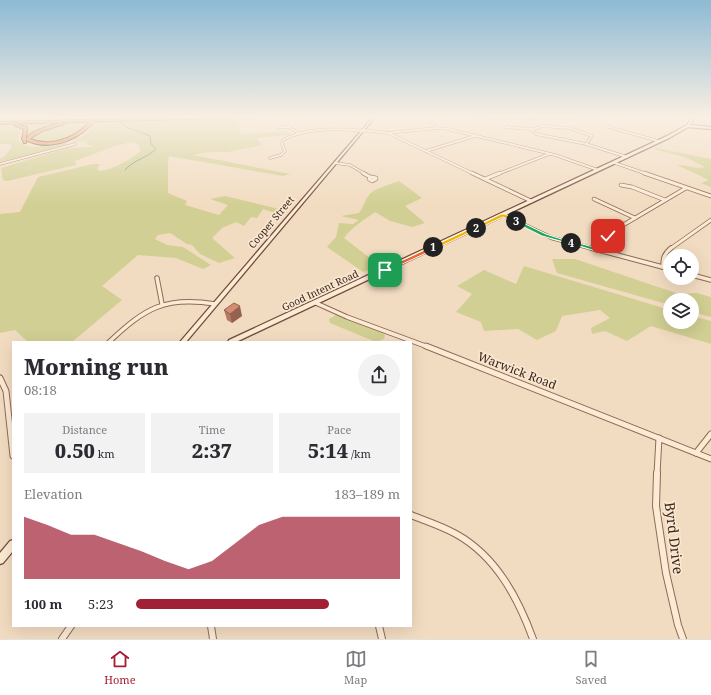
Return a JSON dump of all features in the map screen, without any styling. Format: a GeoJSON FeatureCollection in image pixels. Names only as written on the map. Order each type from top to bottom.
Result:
{"type":"FeatureCollection","features":[{"type":"Feature","properties":{"kind":"main road","name":"Cooper Street"},"geometry":{"type":"LineString","coordinates":[[184,341],[349,146]]}},
{"type":"Feature","properties":{"kind":"main road","name":"Good Intent Road"},"geometry":{"type":"LineString","coordinates":[[233,341],[615,163],[649,146]]}},
{"type":"Feature","properties":{"kind":"main road"},"geometry":{"type":"LineString","coordinates":[[0,560],[12,545]]}},
{"type":"Feature","properties":{"kind":"street"},"geometry":{"type":"LineString","coordinates":[[0,164],[68,146]]}},
{"type":"Feature","properties":{"kind":"street"},"geometry":{"type":"LineString","coordinates":[[270,158],[283,154],[285,151],[283,146]]}},
{"type":"Feature","properties":{"kind":"street"},"geometry":{"type":"LineString","coordinates":[[413,146],[531,201]]}},
{"type":"Feature","properties":{"kind":"street"},"geometry":{"type":"LineString","coordinates":[[426,152],[445,146]]}},
{"type":"Feature","properties":{"kind":"street"},"geometry":{"type":"LineString","coordinates":[[518,146],[550,153],[598,170]]}},
{"type":"Feature","properties":{"kind":"street"},"geometry":{"type":"LineString","coordinates":[[592,146],[627,157]]}},
{"type":"Feature","properties":{"kind":"street"},"geometry":{"type":"LineString","coordinates":[[485,179],[550,153]]}},
{"type":"Feature","properties":{"kind":"street"},"geometry":{"type":"LineString","coordinates":[[335,163],[350,166],[370,178]]}},
{"type":"Feature","properties":{"kind":"street"},"geometry":{"type":"LineString","coordinates":[[615,163],[711,196]]}},
{"type":"Feature","properties":{"kind":"street"},"geometry":{"type":"LineString","coordinates":[[621,185],[632,187],[665,200]]}},
{"type":"Feature","properties":{"kind":"street"},"geometry":{"type":"LineString","coordinates":[[603,251],[608,236],[686,188]]}},
{"type":"Feature","properties":{"kind":"street"},"geometry":{"type":"LineString","coordinates":[[594,199],[635,218]]}},
{"type":"Feature","properties":{"kind":"street"},"geometry":{"type":"LineString","coordinates":[[503,215],[544,235],[663,267]]}},
{"type":"Feature","properties":{"kind":"street"},"geometry":{"type":"LineString","coordinates":[[670,249],[711,220]]}},
{"type":"Feature","properties":{"kind":"street"},"geometry":{"type":"LineString","coordinates":[[699,277],[711,280]]}},
{"type":"Feature","properties":{"kind":"street"},"geometry":{"type":"LineString","coordinates":[[157,278],[162,304]]}},
{"type":"Feature","properties":{"kind":"street"},"geometry":{"type":"LineString","coordinates":[[110,341],[136,317],[162,304],[200,301],[215,304]]}},
{"type":"Feature","properties":{"kind":"street","name":"Warwick Road"},"geometry":{"type":"LineString","coordinates":[[316,303],[410,341]]}},
{"type":"Feature","properties":{"kind":"street","name":"Warwick Road"},"geometry":{"type":"LineString","coordinates":[[412,342],[659,438],[711,460]]}},
{"type":"Feature","properties":{"kind":"street"},"geometry":{"type":"LineString","coordinates":[[0,378],[6,392],[11,414],[12,435]]}},
{"type":"Feature","properties":{"kind":"street"},"geometry":{"type":"LineString","coordinates":[[696,453],[711,434]]}},
{"type":"Feature","properties":{"kind":"street","name":"Byrd Drive"},"geometry":{"type":"LineString","coordinates":[[659,438],[656,506],[666,573],[678,625],[683,639]]}},
{"type":"Feature","properties":{"kind":"street"},"geometry":{"type":"LineString","coordinates":[[412,515],[457,534],[469,542],[485,557],[501,575],[515,598],[529,626],[533,639]]}},
{"type":"Feature","properties":{"kind":"street"},"geometry":{"type":"LineString","coordinates":[[62,639],[70,627]]}},
{"type":"Feature","properties":{"kind":"street"},"geometry":{"type":"LineString","coordinates":[[212,627],[213,639]]}},
{"type":"Feature","properties":{"kind":"street"},"geometry":{"type":"LineString","coordinates":[[378,627],[382,639]]}},
{"type":"Feature","properties":{"kind":"shaded area"},"geometry":{"type":"Polygon","coordinates":[[[11,146],[64,146],[0,162],[0,159],[5,156],[11,146]]]}},
{"type":"Feature","properties":{"kind":"shaded area"},"geometry":{"type":"Polygon","coordinates":[[[116,146],[75,161],[76,165],[7,181],[3,180],[1,168],[67,148],[116,146]]]}},
{"type":"Feature","properties":{"kind":"shaded area"},"geometry":{"type":"Polygon","coordinates":[[[139,146],[258,146],[228,152],[208,152],[193,155],[290,174],[283,176],[169,156],[168,193],[187,201],[185,205],[219,215],[228,205],[210,199],[225,196],[287,211],[282,215],[263,209],[257,218],[251,217],[244,226],[236,222],[222,228],[212,238],[235,258],[219,263],[200,254],[192,245],[187,244],[170,233],[158,235],[155,239],[167,245],[183,247],[211,265],[203,269],[176,258],[138,255],[102,286],[122,300],[73,341],[27,341],[15,330],[0,333],[0,214],[20,212],[38,177],[93,164],[100,164],[97,169],[100,171],[106,170],[122,164],[141,151],[139,146]]]}},
{"type":"Feature","properties":{"kind":"shaded area"},"geometry":{"type":"Polygon","coordinates":[[[656,148],[711,159],[711,187],[701,183],[709,180],[677,165],[698,168],[705,167],[685,157],[654,149],[656,148]]]}},
{"type":"Feature","properties":{"kind":"shaded area"},"geometry":{"type":"Polygon","coordinates":[[[399,181],[422,198],[405,206],[425,223],[412,227],[390,221],[375,212],[358,224],[344,238],[379,265],[363,272],[327,247],[336,237],[339,223],[353,224],[359,220],[341,216],[359,213],[368,196],[372,192],[399,181]]]}},
{"type":"Feature","properties":{"kind":"shaded area"},"geometry":{"type":"Polygon","coordinates":[[[552,259],[575,259],[676,293],[663,293],[663,303],[557,273],[552,259]]]}},
{"type":"Feature","properties":{"kind":"shaded area"},"geometry":{"type":"Polygon","coordinates":[[[524,266],[663,308],[663,329],[699,329],[699,318],[711,321],[711,344],[651,326],[627,341],[605,331],[592,334],[591,328],[610,318],[600,310],[562,316],[556,331],[537,340],[518,329],[484,331],[481,322],[456,312],[472,294],[457,286],[484,270],[516,284],[524,266]]]}},
{"type":"Feature","properties":{"kind":"shaded area"},"geometry":{"type":"Polygon","coordinates":[[[699,294],[711,297],[711,317],[699,314],[699,294]]]}},
{"type":"Feature","properties":{"kind":"shaded area"},"geometry":{"type":"Polygon","coordinates":[[[336,315],[382,332],[385,335],[384,339],[374,341],[330,323],[329,319],[336,315]]]}},
{"type":"Feature","properties":{"kind":"building"},"geometry":{"type":"Polygon","coordinates":[[[234,303],[240,306],[230,314],[224,310],[234,303]]]}},
{"type":"Feature","properties":{"kind":"waterway"},"geometry":{"type":"LineString","coordinates":[[125,170],[156,149],[153,146]]}},
{"type":"Feature","properties":{"kind":"route"},"geometry":{"type":"LineString","coordinates":[[385,270],[503,215],[552,238],[603,251],[608,236]]}}]}
